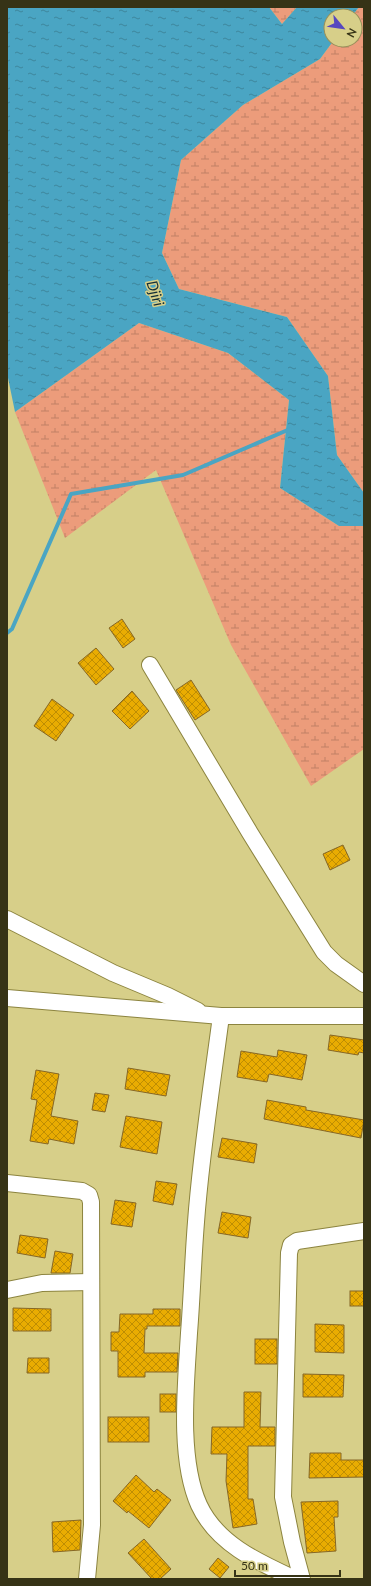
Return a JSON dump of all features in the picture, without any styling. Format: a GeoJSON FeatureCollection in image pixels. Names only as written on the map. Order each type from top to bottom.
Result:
{"type":"FeatureCollection","features":[{"type":"Feature","properties":{"kind":"street"},"geometry":{"type":"LineString","coordinates":[[150,666],[250,833],[324,952],[336,964],[364,984]]}},
{"type":"Feature","properties":{"kind":"street"},"geometry":{"type":"LineString","coordinates":[[7,919],[113,973],[188,1005],[204,1014]]}},
{"type":"Feature","properties":{"kind":"street"},"geometry":{"type":"LineString","coordinates":[[7,998],[221,1016],[364,1016]]}},
{"type":"Feature","properties":{"kind":"street"},"geometry":{"type":"LineString","coordinates":[[221,1016],[196,1221],[186,1397],[187,1440],[191,1480],[200,1506],[223,1539],[259,1562],[295,1579]]}},
{"type":"Feature","properties":{"kind":"street"},"geometry":{"type":"LineString","coordinates":[[7,1183],[82,1191],[89,1194],[91,1202],[92,1525],[87,1579]]}},
{"type":"Feature","properties":{"kind":"street"},"geometry":{"type":"LineString","coordinates":[[302,1579],[292,1542],[283,1497],[289,1253],[291,1245],[297,1240],[364,1231]]}},
{"type":"Feature","properties":{"kind":"street"},"geometry":{"type":"LineString","coordinates":[[7,1290],[42,1283],[91,1282]]}},
{"type":"Feature","properties":{"kind":"green space"},"geometry":{"type":"Polygon","coordinates":[[[269,7],[297,7],[282,24],[269,7]]]}},
{"type":"Feature","properties":{"kind":"green space"},"geometry":{"type":"Polygon","coordinates":[[[364,7],[364,493],[337,455],[328,376],[287,317],[179,289],[162,253],[181,160],[243,105],[320,59],[328,48],[363,48],[363,8],[358,8],[364,7]]]}},
{"type":"Feature","properties":{"kind":"green space"},"geometry":{"type":"Polygon","coordinates":[[[139,323],[228,353],[289,400],[280,488],[339,526],[364,526],[364,749],[311,786],[231,645],[156,470],[65,538],[15,412],[139,323]]]}},
{"type":"Feature","properties":{"kind":"water","name":"Djiri"},"geometry":{"type":"Polygon","coordinates":[[[7,7],[269,7],[282,24],[297,7],[359,7],[323,8],[323,48],[328,48],[320,59],[243,105],[181,160],[162,253],[179,289],[287,317],[328,376],[337,455],[364,493],[364,526],[339,526],[280,488],[289,400],[228,353],[139,323],[15,412],[7,373],[7,7]]]}},
{"type":"Feature","properties":{"kind":"building"},"geometry":{"type":"Polygon","coordinates":[[[122,619],[135,639],[123,648],[109,628],[122,619]]]}},
{"type":"Feature","properties":{"kind":"building"},"geometry":{"type":"Polygon","coordinates":[[[96,648],[114,669],[96,685],[78,663],[96,648]]]}},
{"type":"Feature","properties":{"kind":"building"},"geometry":{"type":"Polygon","coordinates":[[[191,680],[210,710],[195,720],[176,690],[191,680]]]}},
{"type":"Feature","properties":{"kind":"building"},"geometry":{"type":"Polygon","coordinates":[[[132,691],[149,711],[130,729],[112,711],[132,691]]]}},
{"type":"Feature","properties":{"kind":"building"},"geometry":{"type":"Polygon","coordinates":[[[52,699],[74,715],[56,741],[34,726],[52,699]]]}},
{"type":"Feature","properties":{"kind":"building"},"geometry":{"type":"Polygon","coordinates":[[[343,845],[350,860],[330,870],[323,854],[343,845]]]}},
{"type":"Feature","properties":{"kind":"building"},"geometry":{"type":"Polygon","coordinates":[[[330,1035],[364,1040],[364,1053],[359,1052],[358,1055],[328,1050],[330,1035]]]}},
{"type":"Feature","properties":{"kind":"building"},"geometry":{"type":"Polygon","coordinates":[[[278,1050],[307,1055],[302,1080],[269,1074],[267,1082],[237,1077],[241,1051],[277,1057],[278,1050]]]}},
{"type":"Feature","properties":{"kind":"building"},"geometry":{"type":"Polygon","coordinates":[[[128,1068],[170,1075],[166,1096],[125,1089],[128,1068]]]}},
{"type":"Feature","properties":{"kind":"building"},"geometry":{"type":"Polygon","coordinates":[[[36,1070],[59,1074],[51,1116],[78,1121],[74,1144],[49,1139],[48,1144],[30,1141],[37,1100],[31,1099],[36,1070]]]}},
{"type":"Feature","properties":{"kind":"building"},"geometry":{"type":"Polygon","coordinates":[[[95,1093],[109,1095],[105,1112],[92,1110],[95,1093]]]}},
{"type":"Feature","properties":{"kind":"building"},"geometry":{"type":"Polygon","coordinates":[[[267,1100],[306,1107],[306,1110],[364,1120],[361,1138],[264,1119],[267,1100]]]}},
{"type":"Feature","properties":{"kind":"building"},"geometry":{"type":"Polygon","coordinates":[[[126,1116],[162,1122],[157,1154],[120,1147],[126,1116]]]}},
{"type":"Feature","properties":{"kind":"building"},"geometry":{"type":"Polygon","coordinates":[[[222,1138],[257,1144],[254,1163],[218,1157],[222,1138]]]}},
{"type":"Feature","properties":{"kind":"building"},"geometry":{"type":"Polygon","coordinates":[[[156,1181],[177,1184],[173,1205],[153,1201],[156,1181]]]}},
{"type":"Feature","properties":{"kind":"building"},"geometry":{"type":"Polygon","coordinates":[[[115,1200],[136,1203],[132,1227],[111,1224],[115,1200]]]}},
{"type":"Feature","properties":{"kind":"building"},"geometry":{"type":"Polygon","coordinates":[[[222,1212],[251,1217],[248,1238],[218,1233],[222,1212]]]}},
{"type":"Feature","properties":{"kind":"building"},"geometry":{"type":"Polygon","coordinates":[[[20,1235],[48,1239],[45,1258],[17,1253],[20,1235]]]}},
{"type":"Feature","properties":{"kind":"building"},"geometry":{"type":"Polygon","coordinates":[[[55,1251],[73,1254],[70,1273],[51,1273],[55,1251]]]}},
{"type":"Feature","properties":{"kind":"building"},"geometry":{"type":"Polygon","coordinates":[[[350,1291],[364,1291],[364,1306],[350,1306],[350,1291]]]}},
{"type":"Feature","properties":{"kind":"building"},"geometry":{"type":"Polygon","coordinates":[[[13,1308],[51,1309],[51,1331],[13,1331],[13,1308]]]}},
{"type":"Feature","properties":{"kind":"building"},"geometry":{"type":"Polygon","coordinates":[[[153,1309],[180,1309],[180,1326],[147,1326],[147,1329],[145,1329],[144,1353],[178,1353],[177,1372],[145,1372],[145,1377],[118,1377],[118,1351],[111,1351],[111,1332],[119,1332],[120,1314],[153,1314],[153,1309]]]}},
{"type":"Feature","properties":{"kind":"building"},"geometry":{"type":"Polygon","coordinates":[[[315,1324],[344,1325],[344,1353],[315,1352],[315,1324]]]}},
{"type":"Feature","properties":{"kind":"building"},"geometry":{"type":"Polygon","coordinates":[[[255,1339],[277,1339],[277,1364],[255,1364],[255,1339]]]}},
{"type":"Feature","properties":{"kind":"building"},"geometry":{"type":"Polygon","coordinates":[[[28,1358],[49,1358],[49,1373],[27,1373],[28,1358]]]}},
{"type":"Feature","properties":{"kind":"building"},"geometry":{"type":"Polygon","coordinates":[[[303,1374],[344,1375],[343,1397],[303,1397],[303,1374]]]}},
{"type":"Feature","properties":{"kind":"building"},"geometry":{"type":"Polygon","coordinates":[[[244,1392],[261,1392],[260,1427],[275,1427],[275,1446],[248,1446],[248,1499],[253,1499],[257,1524],[233,1528],[226,1481],[227,1454],[211,1454],[212,1427],[244,1427],[244,1392]]]}},
{"type":"Feature","properties":{"kind":"building"},"geometry":{"type":"Polygon","coordinates":[[[160,1394],[176,1394],[176,1412],[160,1412],[160,1394]]]}},
{"type":"Feature","properties":{"kind":"building"},"geometry":{"type":"Polygon","coordinates":[[[108,1417],[149,1417],[149,1442],[108,1442],[108,1417]]]}},
{"type":"Feature","properties":{"kind":"building"},"geometry":{"type":"Polygon","coordinates":[[[310,1453],[341,1453],[341,1460],[364,1460],[364,1477],[309,1478],[310,1453]]]}},
{"type":"Feature","properties":{"kind":"building"},"geometry":{"type":"Polygon","coordinates":[[[136,1475],[154,1492],[157,1489],[171,1500],[149,1528],[128,1511],[127,1513],[113,1501],[136,1475]]]}},
{"type":"Feature","properties":{"kind":"building"},"geometry":{"type":"Polygon","coordinates":[[[338,1501],[338,1517],[334,1517],[336,1551],[307,1553],[301,1502],[338,1501]]]}},
{"type":"Feature","properties":{"kind":"building"},"geometry":{"type":"Polygon","coordinates":[[[81,1520],[80,1550],[53,1552],[52,1522],[81,1520]]]}},
{"type":"Feature","properties":{"kind":"building"},"geometry":{"type":"Polygon","coordinates":[[[144,1539],[171,1569],[160,1579],[152,1579],[128,1553],[144,1539]]]}},
{"type":"Feature","properties":{"kind":"building"},"geometry":{"type":"Polygon","coordinates":[[[218,1558],[229,1567],[220,1578],[209,1569],[218,1558]]]}},
{"type":"Feature","properties":{"kind":"waterway"},"geometry":{"type":"LineString","coordinates":[[7,633],[12,629],[71,494],[183,475],[290,429]]}}]}
